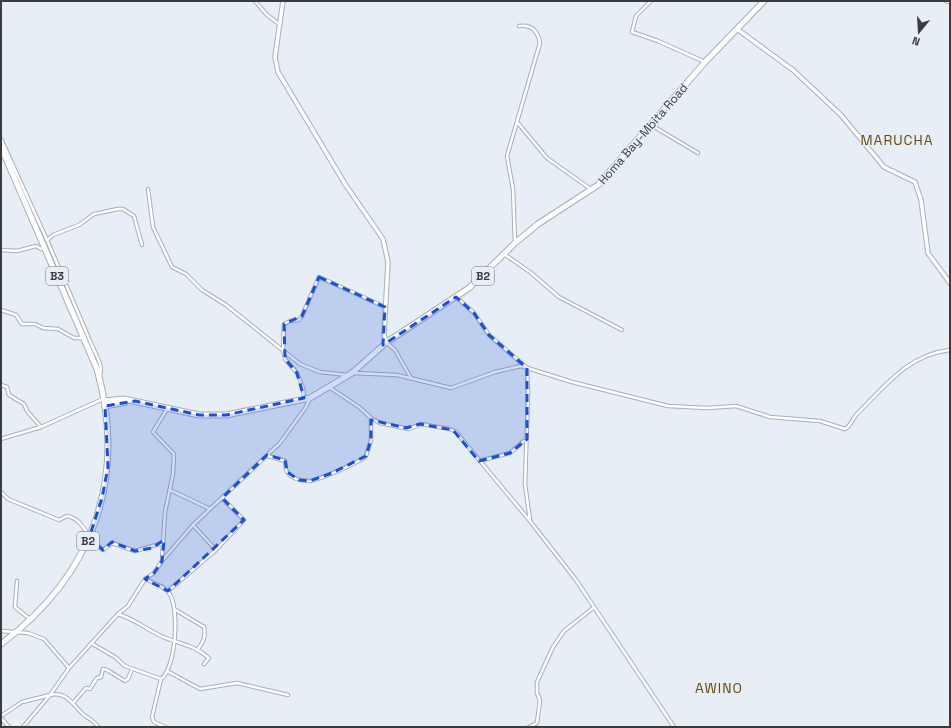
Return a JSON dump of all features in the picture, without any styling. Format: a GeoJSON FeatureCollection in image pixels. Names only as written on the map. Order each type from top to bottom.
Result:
{"type":"FeatureCollection","features":[{"type":"Feature","properties":{"kind":"highway","name":"Homa Bay-Mbita Road"},"geometry":{"type":"LineString","coordinates":[[310,398],[350,374],[387,342],[456,298],[489,270],[515,243],[538,224],[592,190],[651,125],[705,62],[764,1]]}},
{"type":"Feature","properties":{"kind":"highway","name":"B3"},"geometry":{"type":"LineString","coordinates":[[1,148],[45,248],[67,292],[86,338],[105,402]]}},
{"type":"Feature","properties":{"kind":"highway"},"geometry":{"type":"LineString","coordinates":[[105,402],[121,400],[199,415],[226,415],[257,410],[304,398],[310,398]]}},
{"type":"Feature","properties":{"kind":"highway","name":"B2"},"geometry":{"type":"LineString","coordinates":[[1,644],[31,620],[50,601],[68,578],[89,538],[102,498],[108,467],[108,429],[105,402]]}},
{"type":"Feature","properties":{"kind":"street"},"geometry":{"type":"LineString","coordinates":[[255,1],[267,15],[279,24]]}},
{"type":"Feature","properties":{"kind":"street"},"geometry":{"type":"LineString","coordinates":[[283,1],[275,61],[278,72],[345,184],[383,239],[388,262],[384,336],[412,378]]}},
{"type":"Feature","properties":{"kind":"street"},"geometry":{"type":"LineString","coordinates":[[651,1],[636,16],[632,32],[658,41],[705,62]]}},
{"type":"Feature","properties":{"kind":"street"},"geometry":{"type":"LineString","coordinates":[[946,1],[950,2]]}},
{"type":"Feature","properties":{"kind":"street"},"geometry":{"type":"LineString","coordinates":[[515,243],[513,188],[507,161],[540,43],[538,35],[534,29],[524,25],[519,26]]}},
{"type":"Feature","properties":{"kind":"street"},"geometry":{"type":"LineString","coordinates":[[737,28],[793,70],[841,115],[884,166],[915,182],[920,200],[928,253],[950,283]]}},
{"type":"Feature","properties":{"kind":"street"},"geometry":{"type":"LineString","coordinates":[[517,122],[547,158],[592,190]]}},
{"type":"Feature","properties":{"kind":"street"},"geometry":{"type":"LineString","coordinates":[[651,125],[698,153]]}},
{"type":"Feature","properties":{"kind":"street"},"geometry":{"type":"LineString","coordinates":[[1,139],[47,240],[67,292]]}},
{"type":"Feature","properties":{"kind":"street"},"geometry":{"type":"LineString","coordinates":[[148,189],[153,226],[172,267],[186,274],[202,290],[216,298],[300,364],[311,370],[350,374],[397,375],[451,388],[521,366],[572,382],[674,407],[736,406],[770,417],[820,421],[845,429],[855,416],[904,367],[932,354],[950,350]]}},
{"type":"Feature","properties":{"kind":"street"},"geometry":{"type":"LineString","coordinates":[[47,240],[53,235],[79,225],[94,214],[123,209],[134,216],[142,245]]}},
{"type":"Feature","properties":{"kind":"street"},"geometry":{"type":"LineString","coordinates":[[1,250],[17,251],[36,246],[41,249],[45,248]]}},
{"type":"Feature","properties":{"kind":"street"},"geometry":{"type":"LineString","coordinates":[[504,254],[530,272],[559,297],[622,330]]}},
{"type":"Feature","properties":{"kind":"street"},"geometry":{"type":"LineString","coordinates":[[304,398],[299,377],[285,359],[283,350],[284,324],[290,321],[299,320],[302,316],[319,277],[385,307]]}},
{"type":"Feature","properties":{"kind":"street"},"geometry":{"type":"LineString","coordinates":[[456,298],[474,313],[489,335],[527,368],[528,394],[525,484],[530,521]]}},
{"type":"Feature","properties":{"kind":"street"},"geometry":{"type":"LineString","coordinates":[[1,310],[16,315],[22,324],[36,324],[49,330],[58,329],[74,338],[86,338]]}},
{"type":"Feature","properties":{"kind":"street"},"geometry":{"type":"LineString","coordinates":[[1,385],[7,387],[9,396],[24,404],[41,427]]}},
{"type":"Feature","properties":{"kind":"street"},"geometry":{"type":"LineString","coordinates":[[329,387],[359,407],[371,418],[380,422],[406,428],[421,424],[453,430],[530,521],[576,580],[593,608],[674,727]]}},
{"type":"Feature","properties":{"kind":"street"},"geometry":{"type":"LineString","coordinates":[[23,727],[50,695],[69,668],[118,614],[128,606],[145,579],[154,573],[162,561],[193,525],[210,510],[250,469],[267,456],[291,429],[310,398]]}},
{"type":"Feature","properties":{"kind":"street"},"geometry":{"type":"LineString","coordinates":[[1,439],[41,427],[105,402]]}},
{"type":"Feature","properties":{"kind":"street"},"geometry":{"type":"LineString","coordinates":[[162,561],[165,512],[173,474],[174,454],[153,432],[168,409]]}},
{"type":"Feature","properties":{"kind":"street"},"geometry":{"type":"LineString","coordinates":[[267,456],[285,461],[286,469],[290,476],[299,480],[310,481],[332,473],[366,456],[371,440],[371,418]]}},
{"type":"Feature","properties":{"kind":"street"},"geometry":{"type":"LineString","coordinates":[[479,461],[510,453],[526,439]]}},
{"type":"Feature","properties":{"kind":"street"},"geometry":{"type":"LineString","coordinates":[[170,490],[210,510]]}},
{"type":"Feature","properties":{"kind":"street"},"geometry":{"type":"LineString","coordinates":[[1,492],[8,499],[59,520],[67,516],[77,519],[82,523],[89,538],[103,550],[113,543],[135,551],[163,543]]}},
{"type":"Feature","properties":{"kind":"street"},"geometry":{"type":"LineString","coordinates":[[168,591],[216,550],[244,520],[222,498]]}},
{"type":"Feature","properties":{"kind":"street"},"geometry":{"type":"LineString","coordinates":[[193,525],[216,550]]}},
{"type":"Feature","properties":{"kind":"street"},"geometry":{"type":"LineString","coordinates":[[145,579],[168,591],[177,628],[167,671],[161,678],[152,717],[154,722],[165,727]]}},
{"type":"Feature","properties":{"kind":"street"},"geometry":{"type":"LineString","coordinates":[[18,581],[15,607],[31,620]]}},
{"type":"Feature","properties":{"kind":"street"},"geometry":{"type":"LineString","coordinates":[[529,727],[537,723],[540,700],[537,693],[537,682],[559,636],[593,608]]}},
{"type":"Feature","properties":{"kind":"street"},"geometry":{"type":"LineString","coordinates":[[173,609],[204,627],[205,636],[202,644],[196,650]]}},
{"type":"Feature","properties":{"kind":"street"},"geometry":{"type":"LineString","coordinates":[[118,614],[127,617],[155,633],[196,650],[209,658],[204,664]]}},
{"type":"Feature","properties":{"kind":"street"},"geometry":{"type":"LineString","coordinates":[[1,631],[28,633],[47,641],[69,668]]}},
{"type":"Feature","properties":{"kind":"street"},"geometry":{"type":"LineString","coordinates":[[91,643],[132,669],[161,678]]}},
{"type":"Feature","properties":{"kind":"street"},"geometry":{"type":"LineString","coordinates":[[73,702],[86,688],[90,689],[97,678],[100,677],[103,669],[125,681],[128,679],[132,669]]}},
{"type":"Feature","properties":{"kind":"street"},"geometry":{"type":"LineString","coordinates":[[167,671],[200,689],[237,683],[288,695]]}},
{"type":"Feature","properties":{"kind":"street"},"geometry":{"type":"LineString","coordinates":[[9,727],[1,717],[22,702],[54,694],[70,698],[81,712],[98,727]]}},
{"type":"Feature","properties":{"kind":"highlighted area"},"geometry":{"type":"Polygon","coordinates":[[[319,277],[385,307],[383,345],[456,297],[474,313],[489,335],[527,368],[527,439],[510,453],[479,461],[453,430],[420,424],[406,428],[371,420],[371,440],[366,456],[332,473],[310,481],[299,480],[287,472],[285,460],[267,455],[250,469],[222,498],[244,520],[168,591],[145,579],[154,573],[162,561],[164,540],[152,548],[135,551],[112,542],[103,550],[89,538],[102,498],[108,467],[105,406],[135,401],[199,415],[226,415],[304,398],[297,373],[285,359],[284,324],[302,316],[319,277]]]}},
{"type":"Feature","properties":{"kind":"district","name":"MARUCHA"},"geometry":{"type":"Point","coordinates":[897,140]}},
{"type":"Feature","properties":{"kind":"district","name":"AWINO"},"geometry":{"type":"Point","coordinates":[719,688]}}]}
